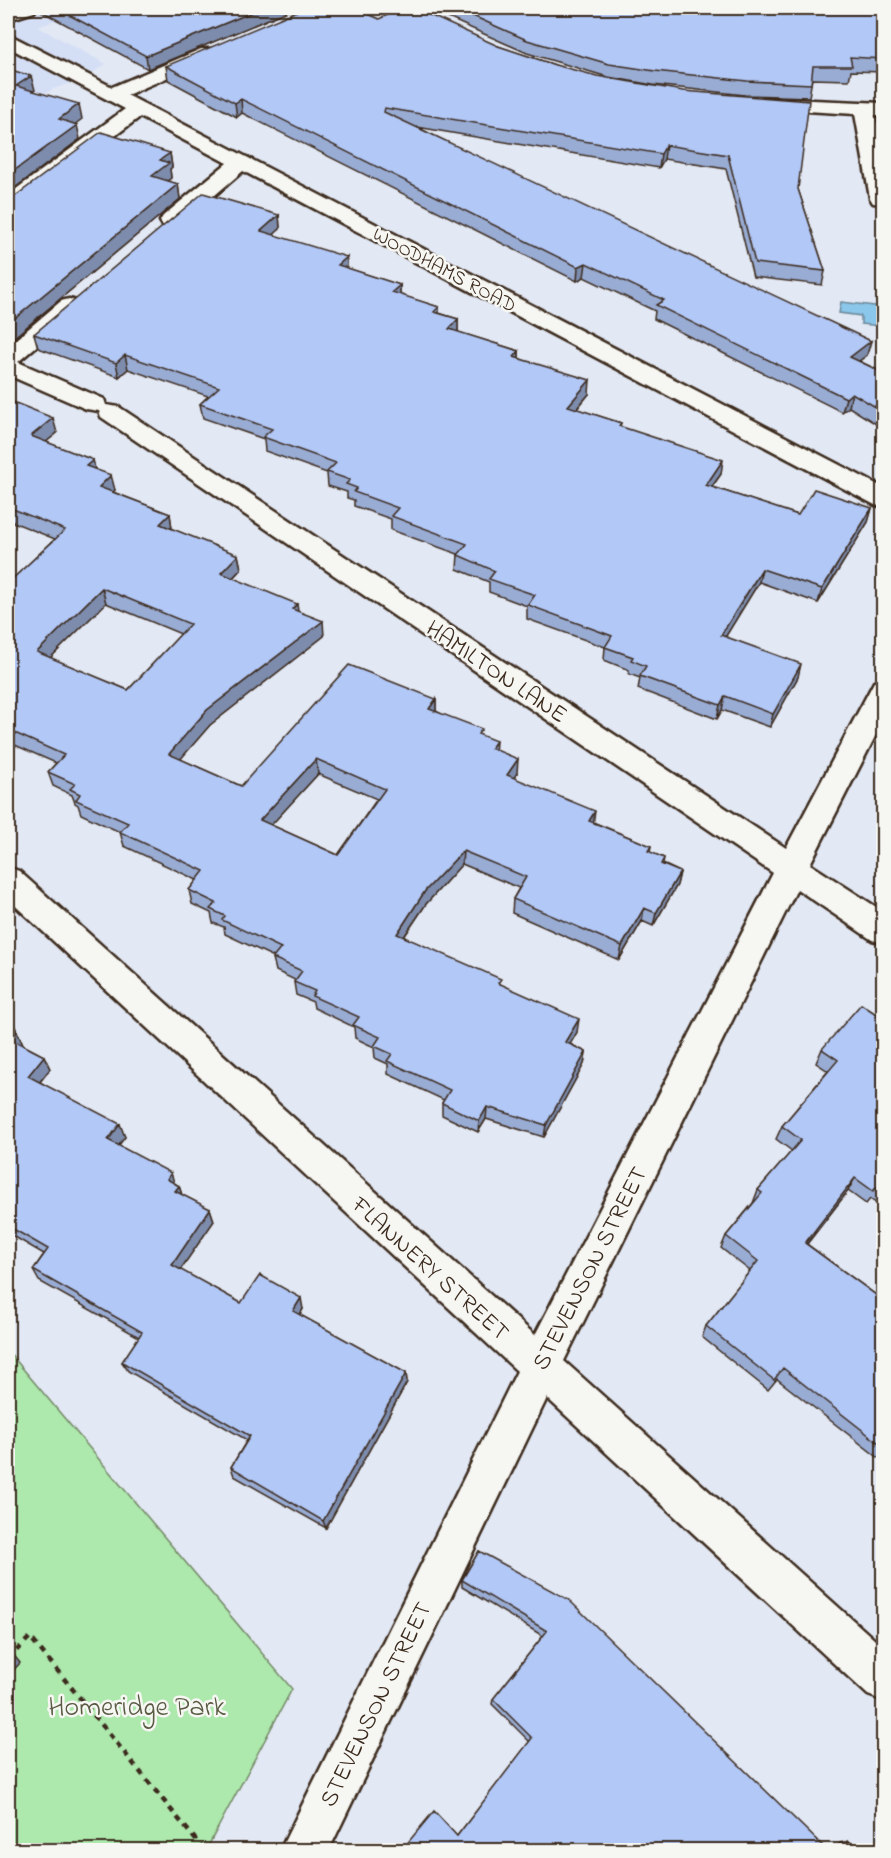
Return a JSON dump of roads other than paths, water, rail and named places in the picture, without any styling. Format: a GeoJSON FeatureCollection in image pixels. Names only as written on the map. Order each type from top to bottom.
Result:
{"type":"FeatureCollection","features":[{"type":"Feature","properties":{"kind":"street"},"geometry":{"type":"LineString","coordinates":[[8,15],[28,8]]}},
{"type":"Feature","properties":{"kind":"street","name":"WOODHAMS ROAD"},"geometry":{"type":"LineString","coordinates":[[8,40],[884,499]]}},
{"type":"Feature","properties":{"kind":"street"},"geometry":{"type":"LineString","coordinates":[[112,94],[230,44]]}},
{"type":"Feature","properties":{"kind":"street"},"geometry":{"type":"LineString","coordinates":[[749,103],[874,108],[881,198]]}},
{"type":"Feature","properties":{"kind":"street"},"geometry":{"type":"LineString","coordinates":[[8,205],[139,108]]}},
{"type":"Feature","properties":{"kind":"street"},"geometry":{"type":"LineString","coordinates":[[151,237],[241,162]]}},
{"type":"Feature","properties":{"kind":"street"},"geometry":{"type":"LineString","coordinates":[[8,358],[88,290]]}},
{"type":"Feature","properties":{"kind":"street","name":"HAMILTON LANE"},"geometry":{"type":"LineString","coordinates":[[8,366],[102,408],[884,930]]}},
{"type":"Feature","properties":{"kind":"street","name":"STEVENSON STREET"},"geometry":{"type":"LineString","coordinates":[[304,1851],[539,1367],[790,869],[884,689]]}},
{"type":"Feature","properties":{"kind":"street","name":"FLANNERY STREET"},"geometry":{"type":"LineString","coordinates":[[8,880],[539,1367],[884,1679]]}},
{"type":"Feature","properties":{"kind":"water"},"geometry":{"type":"Polygon","coordinates":[[[841,302],[883,307],[882,326],[861,324],[861,316],[839,313],[841,302]]]}},
{"type":"Feature","properties":{"kind":"park label","name":"Homeridge Park"},"geometry":{"type":"Point","coordinates":[137,1705]}}]}
